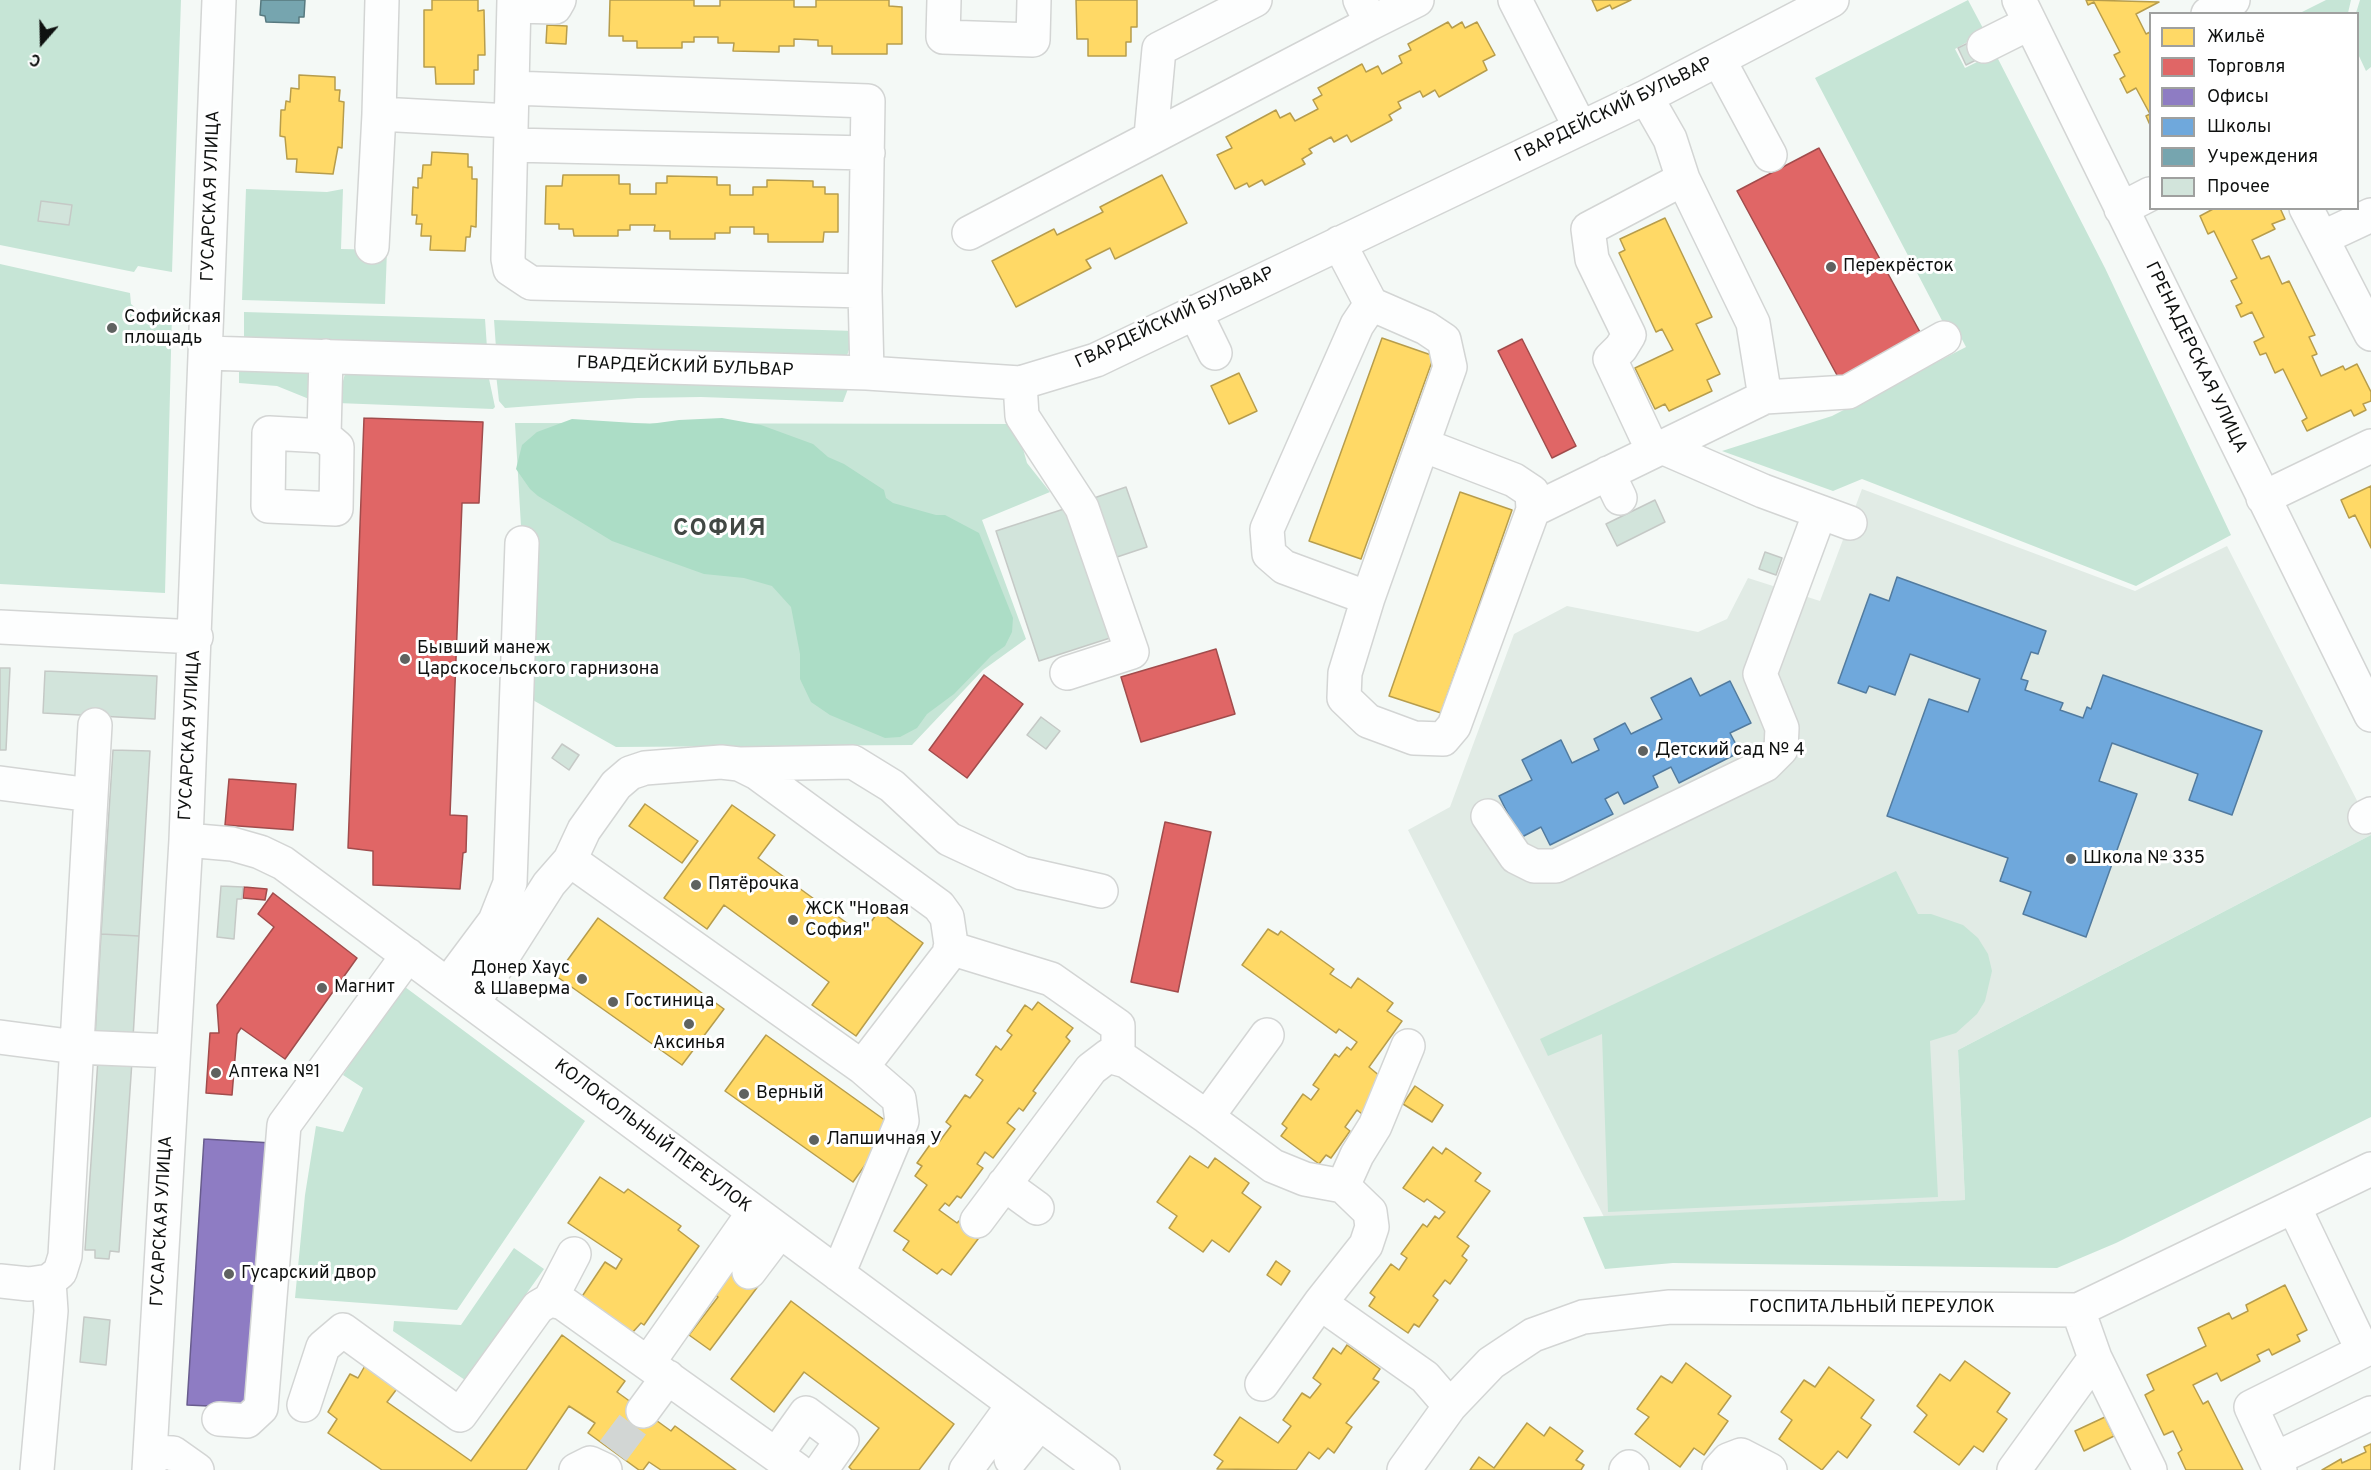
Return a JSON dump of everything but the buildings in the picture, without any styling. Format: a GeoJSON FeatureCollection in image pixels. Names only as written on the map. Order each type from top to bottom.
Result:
{"type":"FeatureCollection","features":[{"type":"Feature","properties":{"kind":"street","name":"ГУСАРСКАЯ УЛИЦА"},"geometry":{"type":"LineString","coordinates":[[150,1461],[196,637],[219,0]]}},
{"type":"Feature","properties":{"kind":"street"},"geometry":{"type":"LineString","coordinates":[[372,246],[380,114],[382,0]]}},
{"type":"Feature","properties":{"kind":"street"},"geometry":{"type":"LineString","coordinates":[[560,0],[555,7],[514,3],[508,259],[510,269],[531,283],[865,291]]}},
{"type":"Feature","properties":{"kind":"street"},"geometry":{"type":"LineString","coordinates":[[944,0],[943,37],[1033,40],[1034,0]]}},
{"type":"Feature","properties":{"kind":"street"},"geometry":{"type":"LineString","coordinates":[[1151,136],[1159,49],[1255,0]]}},
{"type":"Feature","properties":{"kind":"street"},"geometry":{"type":"LineString","coordinates":[[969,232],[1151,136],[1366,11],[1417,0]]}},
{"type":"Feature","properties":{"kind":"street"},"geometry":{"type":"LineString","coordinates":[[1515,0],[1580,127]]}},
{"type":"Feature","properties":{"kind":"street","name":"ГВАРДЕЙСКИЙ БУЛЬВАР"},"geometry":{"type":"LineString","coordinates":[[206,353],[867,373],[1020,382],[1096,360],[1646,97],[1832,0]]}},
{"type":"Feature","properties":{"kind":"street"},"geometry":{"type":"LineString","coordinates":[[2212,12],[2233,0]]}},
{"type":"Feature","properties":{"kind":"street"},"geometry":{"type":"LineString","coordinates":[[1984,45],[2025,12]]}},
{"type":"Feature","properties":{"kind":"street","name":"ГРЕНАДЕРСКАЯ УЛИЦА"},"geometry":{"type":"LineString","coordinates":[[2025,12],[2371,715]]}},
{"type":"Feature","properties":{"kind":"street"},"geometry":{"type":"LineString","coordinates":[[1719,60],[1770,154]]}},
{"type":"Feature","properties":{"kind":"street"},"geometry":{"type":"LineString","coordinates":[[512,88],[868,101],[865,291],[867,373]]}},
{"type":"Feature","properties":{"kind":"street"},"geometry":{"type":"LineString","coordinates":[[1646,97],[1670,139],[1683,179],[1754,323],[1765,397]]}},
{"type":"Feature","properties":{"kind":"street"},"geometry":{"type":"LineString","coordinates":[[380,114],[511,133],[868,153]]}},
{"type":"Feature","properties":{"kind":"street"},"geometry":{"type":"LineString","coordinates":[[1683,179],[1588,228],[1592,259],[1629,335],[1610,359],[1657,449],[1850,523]]}},
{"type":"Feature","properties":{"kind":"street"},"geometry":{"type":"LineString","coordinates":[[2121,208],[2149,195]]}},
{"type":"Feature","properties":{"kind":"street"},"geometry":{"type":"LineString","coordinates":[[2307,210],[2371,334]]}},
{"type":"Feature","properties":{"kind":"street"},"geometry":{"type":"LineString","coordinates":[[2322,238],[2371,214]]}},
{"type":"Feature","properties":{"kind":"street"},"geometry":{"type":"LineString","coordinates":[[1339,243],[1371,304],[1426,328],[1444,340],[1450,367],[1368,598],[1345,673],[1344,698],[1368,721],[1414,738],[1443,739],[1454,726],[1533,510],[1532,492],[1514,480],[1423,445]]}},
{"type":"Feature","properties":{"kind":"street"},"geometry":{"type":"LineString","coordinates":[[1368,598],[1284,567],[1269,554],[1267,529],[1357,325],[1371,304]]}},
{"type":"Feature","properties":{"kind":"street"},"geometry":{"type":"LineString","coordinates":[[1195,312],[1215,353]]}},
{"type":"Feature","properties":{"kind":"street"},"geometry":{"type":"LineString","coordinates":[[1533,510],[1614,486],[1657,449],[1765,397],[1848,392],[1944,338]]}},
{"type":"Feature","properties":{"kind":"street"},"geometry":{"type":"LineString","coordinates":[[324,436],[326,356]]}},
{"type":"Feature","properties":{"kind":"street"},"geometry":{"type":"LineString","coordinates":[[1020,382],[1022,416],[1082,508],[1132,652],[1067,673]]}},
{"type":"Feature","properties":{"kind":"street"},"geometry":{"type":"LineString","coordinates":[[2263,498],[2371,447]]}},
{"type":"Feature","properties":{"kind":"street"},"geometry":{"type":"LineString","coordinates":[[1488,816],[1516,857],[1534,866],[1556,866],[1765,765],[1781,750],[1782,728],[1760,674],[1820,512]]}},
{"type":"Feature","properties":{"kind":"street"},"geometry":{"type":"LineString","coordinates":[[460,994],[495,921],[510,882],[522,543]]}},
{"type":"Feature","properties":{"kind":"street"},"geometry":{"type":"LineString","coordinates":[[0,627],[196,637]]}},
{"type":"Feature","properties":{"kind":"street"},"geometry":{"type":"LineString","coordinates":[[0,1281],[29,1284],[49,1281],[60,1272],[65,1256],[95,725]]}},
{"type":"Feature","properties":{"kind":"street"},"geometry":{"type":"LineString","coordinates":[[460,994],[570,860],[584,830],[616,785],[630,773],[645,768],[721,762],[739,764],[853,762],[892,786],[949,839],[1022,873],[1101,891]]}},
{"type":"Feature","properties":{"kind":"street"},"geometry":{"type":"LineString","coordinates":[[739,764],[756,773],[939,906],[947,917],[949,954],[862,1067]]}},
{"type":"Feature","properties":{"kind":"street"},"geometry":{"type":"LineString","coordinates":[[0,783],[91,795]]}},
{"type":"Feature","properties":{"kind":"street","name":"КОЛОКОЛЬНЫЙ ПЕРЕУЛОК"},"geometry":{"type":"LineString","coordinates":[[186,840],[232,844],[260,852],[283,863],[1103,1470]]}},
{"type":"Feature","properties":{"kind":"street"},"geometry":{"type":"LineString","coordinates":[[570,860],[862,1067],[899,1099],[902,1121],[838,1274]]}},
{"type":"Feature","properties":{"kind":"street"},"geometry":{"type":"LineString","coordinates":[[950,948],[1051,979],[1118,1026],[1118,1059]]}},
{"type":"Feature","properties":{"kind":"street"},"geometry":{"type":"LineString","coordinates":[[219,1419],[248,1421],[261,1408],[284,1125],[408,956]]}},
{"type":"Feature","properties":{"kind":"street"},"geometry":{"type":"LineString","coordinates":[[1207,1117],[1267,1035]]}},
{"type":"Feature","properties":{"kind":"street"},"geometry":{"type":"LineString","coordinates":[[0,1037],[76,1047],[173,1051]]}},
{"type":"Feature","properties":{"kind":"street"},"geometry":{"type":"LineString","coordinates":[[1343,1186],[1357,1155],[1375,1126],[1407,1046]]}},
{"type":"Feature","properties":{"kind":"street"},"geometry":{"type":"LineString","coordinates":[[977,1221],[1091,1069],[1108,1056],[1126,1061],[1274,1166],[1305,1179],[1343,1186],[1370,1212],[1372,1227],[1366,1245],[1320,1303],[1262,1384]]}},
{"type":"Feature","properties":{"kind":"street","name":"ГОСПИТАЛЬНЫЙ ПЕРЕУЛОК"},"geometry":{"type":"LineString","coordinates":[[1404,1470],[1450,1406],[1491,1363],[1533,1335],[1583,1317],[1670,1306],[2078,1310],[2371,1169]]}},
{"type":"Feature","properties":{"kind":"street"},"geometry":{"type":"LineString","coordinates":[[1004,1184],[1037,1208]]}},
{"type":"Feature","properties":{"kind":"street"},"geometry":{"type":"LineString","coordinates":[[2294,1207],[2367,1349],[2251,1407],[2277,1465],[2371,1413]]}},
{"type":"Feature","properties":{"kind":"street"},"geometry":{"type":"LineString","coordinates":[[749,1272],[767,1221]]}},
{"type":"Feature","properties":{"kind":"street"},"geometry":{"type":"LineString","coordinates":[[643,1411],[658,1370],[767,1221]]}},
{"type":"Feature","properties":{"kind":"street"},"geometry":{"type":"LineString","coordinates":[[304,1406],[323,1347],[343,1330],[460,1415],[538,1307],[550,1300],[574,1254]]}},
{"type":"Feature","properties":{"kind":"street"},"geometry":{"type":"LineString","coordinates":[[38,1470],[51,1311],[49,1281]]}},
{"type":"Feature","properties":{"kind":"street"},"geometry":{"type":"LineString","coordinates":[[550,1300],[563,1303],[786,1462],[806,1413],[842,1440],[821,1470]]}},
{"type":"Feature","properties":{"kind":"street"},"geometry":{"type":"LineString","coordinates":[[1320,1303],[1425,1377],[1450,1406]]}},
{"type":"Feature","properties":{"kind":"street"},"geometry":{"type":"LineString","coordinates":[[2078,1310],[2095,1358],[2150,1470]]}},
{"type":"Feature","properties":{"kind":"street"},"geometry":{"type":"LineString","coordinates":[[2014,1470],[2095,1358]]}},
{"type":"Feature","properties":{"kind":"street"},"geometry":{"type":"LineString","coordinates":[[966,1470],[1014,1404]]}},
{"type":"Feature","properties":{"kind":"street"},"geometry":{"type":"LineString","coordinates":[[1011,1459],[1040,1424]]}},
{"type":"Feature","properties":{"kind":"street"},"geometry":{"type":"LineString","coordinates":[[150,1461],[173,1453],[197,1470]]}},
{"type":"Feature","properties":{"kind":"street"},"geometry":{"type":"LineString","coordinates":[[1719,1470],[1728,1460],[1741,1455],[1770,1470]]}},
{"type":"Feature","properties":{"kind":"street"},"geometry":{"type":"LineString","coordinates":[[1626,1470],[1629,1467],[1632,1470]]}},
{"type":"Feature","properties":{"kind":"shaded area","name":"Школа № 335"},"geometry":{"type":"Polygon","coordinates":[[[1862,489],[2135,591],[2227,546],[2371,828],[2371,835],[1958,1050],[1965,1200],[1604,1217],[1408,830],[1450,807],[1514,634],[1567,606],[1698,632],[1727,619],[1748,578],[1820,601],[1862,489]]]}},
{"type":"Feature","properties":{"kind":"green space"},"geometry":{"type":"Polygon","coordinates":[[[0,0],[181,0],[172,272],[138,266],[134,272],[0,245],[0,0]]]}},
{"type":"Feature","properties":{"kind":"green space"},"geometry":{"type":"Polygon","coordinates":[[[1968,0],[1985,32],[1955,49],[1965,68],[1995,53],[2105,268],[2231,535],[2136,586],[1862,479],[1833,491],[1722,451],[1832,416],[1966,347],[1955,326],[1947,330],[1815,78],[1968,0]]]}},
{"type":"Feature","properties":{"kind":"green space"},"geometry":{"type":"Polygon","coordinates":[[[2326,0],[2351,0],[2348,12],[2302,12],[2326,0]]]}},
{"type":"Feature","properties":{"kind":"green space"},"geometry":{"type":"Polygon","coordinates":[[[2360,0],[2371,0],[2371,67],[2366,71],[2359,56],[2359,12],[2356,12],[2360,0]]]}},
{"type":"Feature","properties":{"kind":"green space"},"geometry":{"type":"Polygon","coordinates":[[[246,189],[327,192],[343,189],[341,249],[387,250],[385,304],[242,300],[246,189]]]}},
{"type":"Feature","properties":{"kind":"green space"},"geometry":{"type":"Polygon","coordinates":[[[0,264],[130,293],[131,304],[139,311],[172,312],[165,593],[0,584],[0,264]]]}},
{"type":"Feature","properties":{"kind":"green space"},"geometry":{"type":"Polygon","coordinates":[[[244,312],[485,319],[487,348],[244,339],[244,312]]]}},
{"type":"Feature","properties":{"kind":"green space"},"geometry":{"type":"Polygon","coordinates":[[[494,320],[855,331],[846,359],[496,348],[494,320]]]}},
{"type":"Feature","properties":{"kind":"green space"},"geometry":{"type":"Polygon","coordinates":[[[249,369],[308,370],[314,401],[277,386],[239,383],[239,371],[249,369]]]}},
{"type":"Feature","properties":{"kind":"green space"},"geometry":{"type":"Polygon","coordinates":[[[346,370],[488,374],[495,407],[493,409],[337,403],[346,370]]]}},
{"type":"Feature","properties":{"kind":"green space"},"geometry":{"type":"Polygon","coordinates":[[[496,374],[849,386],[843,402],[701,397],[638,398],[505,408],[499,401],[496,374]]]}},
{"type":"Feature","properties":{"kind":"green space"},"geometry":{"type":"Polygon","coordinates":[[[722,418],[761,425],[813,444],[828,457],[844,464],[884,490],[886,498],[893,503],[936,515],[945,515],[979,533],[1013,618],[1012,632],[1005,646],[991,656],[954,694],[927,714],[917,728],[900,737],[885,738],[830,715],[811,702],[800,679],[800,654],[791,607],[772,586],[744,578],[704,574],[612,541],[538,496],[516,469],[522,445],[537,432],[572,419],[650,424],[722,418]]]}},
{"type":"Feature","properties":{"kind":"green space"},"geometry":{"type":"Polygon","coordinates":[[[515,423],[1016,424],[1027,463],[1050,492],[982,520],[1026,639],[983,670],[912,745],[616,747],[531,699],[515,423]]]}},
{"type":"Feature","properties":{"kind":"green space"},"geometry":{"type":"Polygon","coordinates":[[[2371,835],[2371,1117],[2116,1243],[2057,1268],[1673,1263],[1605,1269],[1583,1217],[1965,1200],[1958,1050],[2371,835]]]}},
{"type":"Feature","properties":{"kind":"green space"},"geometry":{"type":"Polygon","coordinates":[[[1896,871],[1918,914],[1931,914],[1963,925],[1978,938],[1988,954],[1992,971],[1985,1001],[1977,1014],[1956,1033],[1930,1041],[1938,1197],[1608,1212],[1602,1034],[1548,1056],[1540,1039],[1896,871]]]}},
{"type":"Feature","properties":{"kind":"green space"},"geometry":{"type":"Polygon","coordinates":[[[401,984],[585,1121],[457,1310],[295,1298],[305,1195],[316,1126],[343,1132],[363,1088],[343,1075],[401,984]]]}},
{"type":"Feature","properties":{"kind":"green space"},"geometry":{"type":"Polygon","coordinates":[[[514,1248],[544,1269],[465,1380],[393,1331],[394,1321],[461,1325],[514,1248]]]}},
{"type":"Feature","properties":{"kind":"tunnel"},"geometry":{"type":"LineString","coordinates":[[613,1451],[643,1411]]}},
{"type":"Feature","properties":{"kind":"place","name":"Перекрёсток"},"geometry":{"type":"Point","coordinates":[1831,267]}},
{"type":"Feature","properties":{"kind":"place","name":"Софийская площадь"},"geometry":{"type":"Point","coordinates":[112,328]}},
{"type":"Feature","properties":{"kind":"place","name":"Бывший манеж Царскосельского гарнизона"},"geometry":{"type":"Point","coordinates":[405,659]}},
{"type":"Feature","properties":{"kind":"place","name":"Детский сад № 4"},"geometry":{"type":"Point","coordinates":[1643,751]}},
{"type":"Feature","properties":{"kind":"place","name":"Школа № 335"},"geometry":{"type":"Point","coordinates":[2071,859]}},
{"type":"Feature","properties":{"kind":"place","name":"Пятёрочка"},"geometry":{"type":"Point","coordinates":[696,885]}},
{"type":"Feature","properties":{"kind":"place","name":"ЖСК \"Новая София\""},"geometry":{"type":"Point","coordinates":[793,920]}},
{"type":"Feature","properties":{"kind":"place","name":"Донер Хаус & Шаверма"},"geometry":{"type":"Point","coordinates":[582,979]}},
{"type":"Feature","properties":{"kind":"place","name":"Магнит"},"geometry":{"type":"Point","coordinates":[322,988]}},
{"type":"Feature","properties":{"kind":"place","name":"Гостиница"},"geometry":{"type":"Point","coordinates":[613,1002]}},
{"type":"Feature","properties":{"kind":"place","name":"Аксинья"},"geometry":{"type":"Point","coordinates":[689,1024]}},
{"type":"Feature","properties":{"kind":"place","name":"Аптека №1"},"geometry":{"type":"Point","coordinates":[216,1073]}},
{"type":"Feature","properties":{"kind":"place","name":"Верный"},"geometry":{"type":"Point","coordinates":[744,1094]}},
{"type":"Feature","properties":{"kind":"place","name":"Лапшичная У"},"geometry":{"type":"Point","coordinates":[814,1140]}},
{"type":"Feature","properties":{"kind":"place","name":"Гусарский двор"},"geometry":{"type":"Point","coordinates":[229,1274]}},
{"type":"Feature","properties":{"kind":"district","name":"СОФИЯ"},"geometry":{"type":"Point","coordinates":[720,530]}}]}
